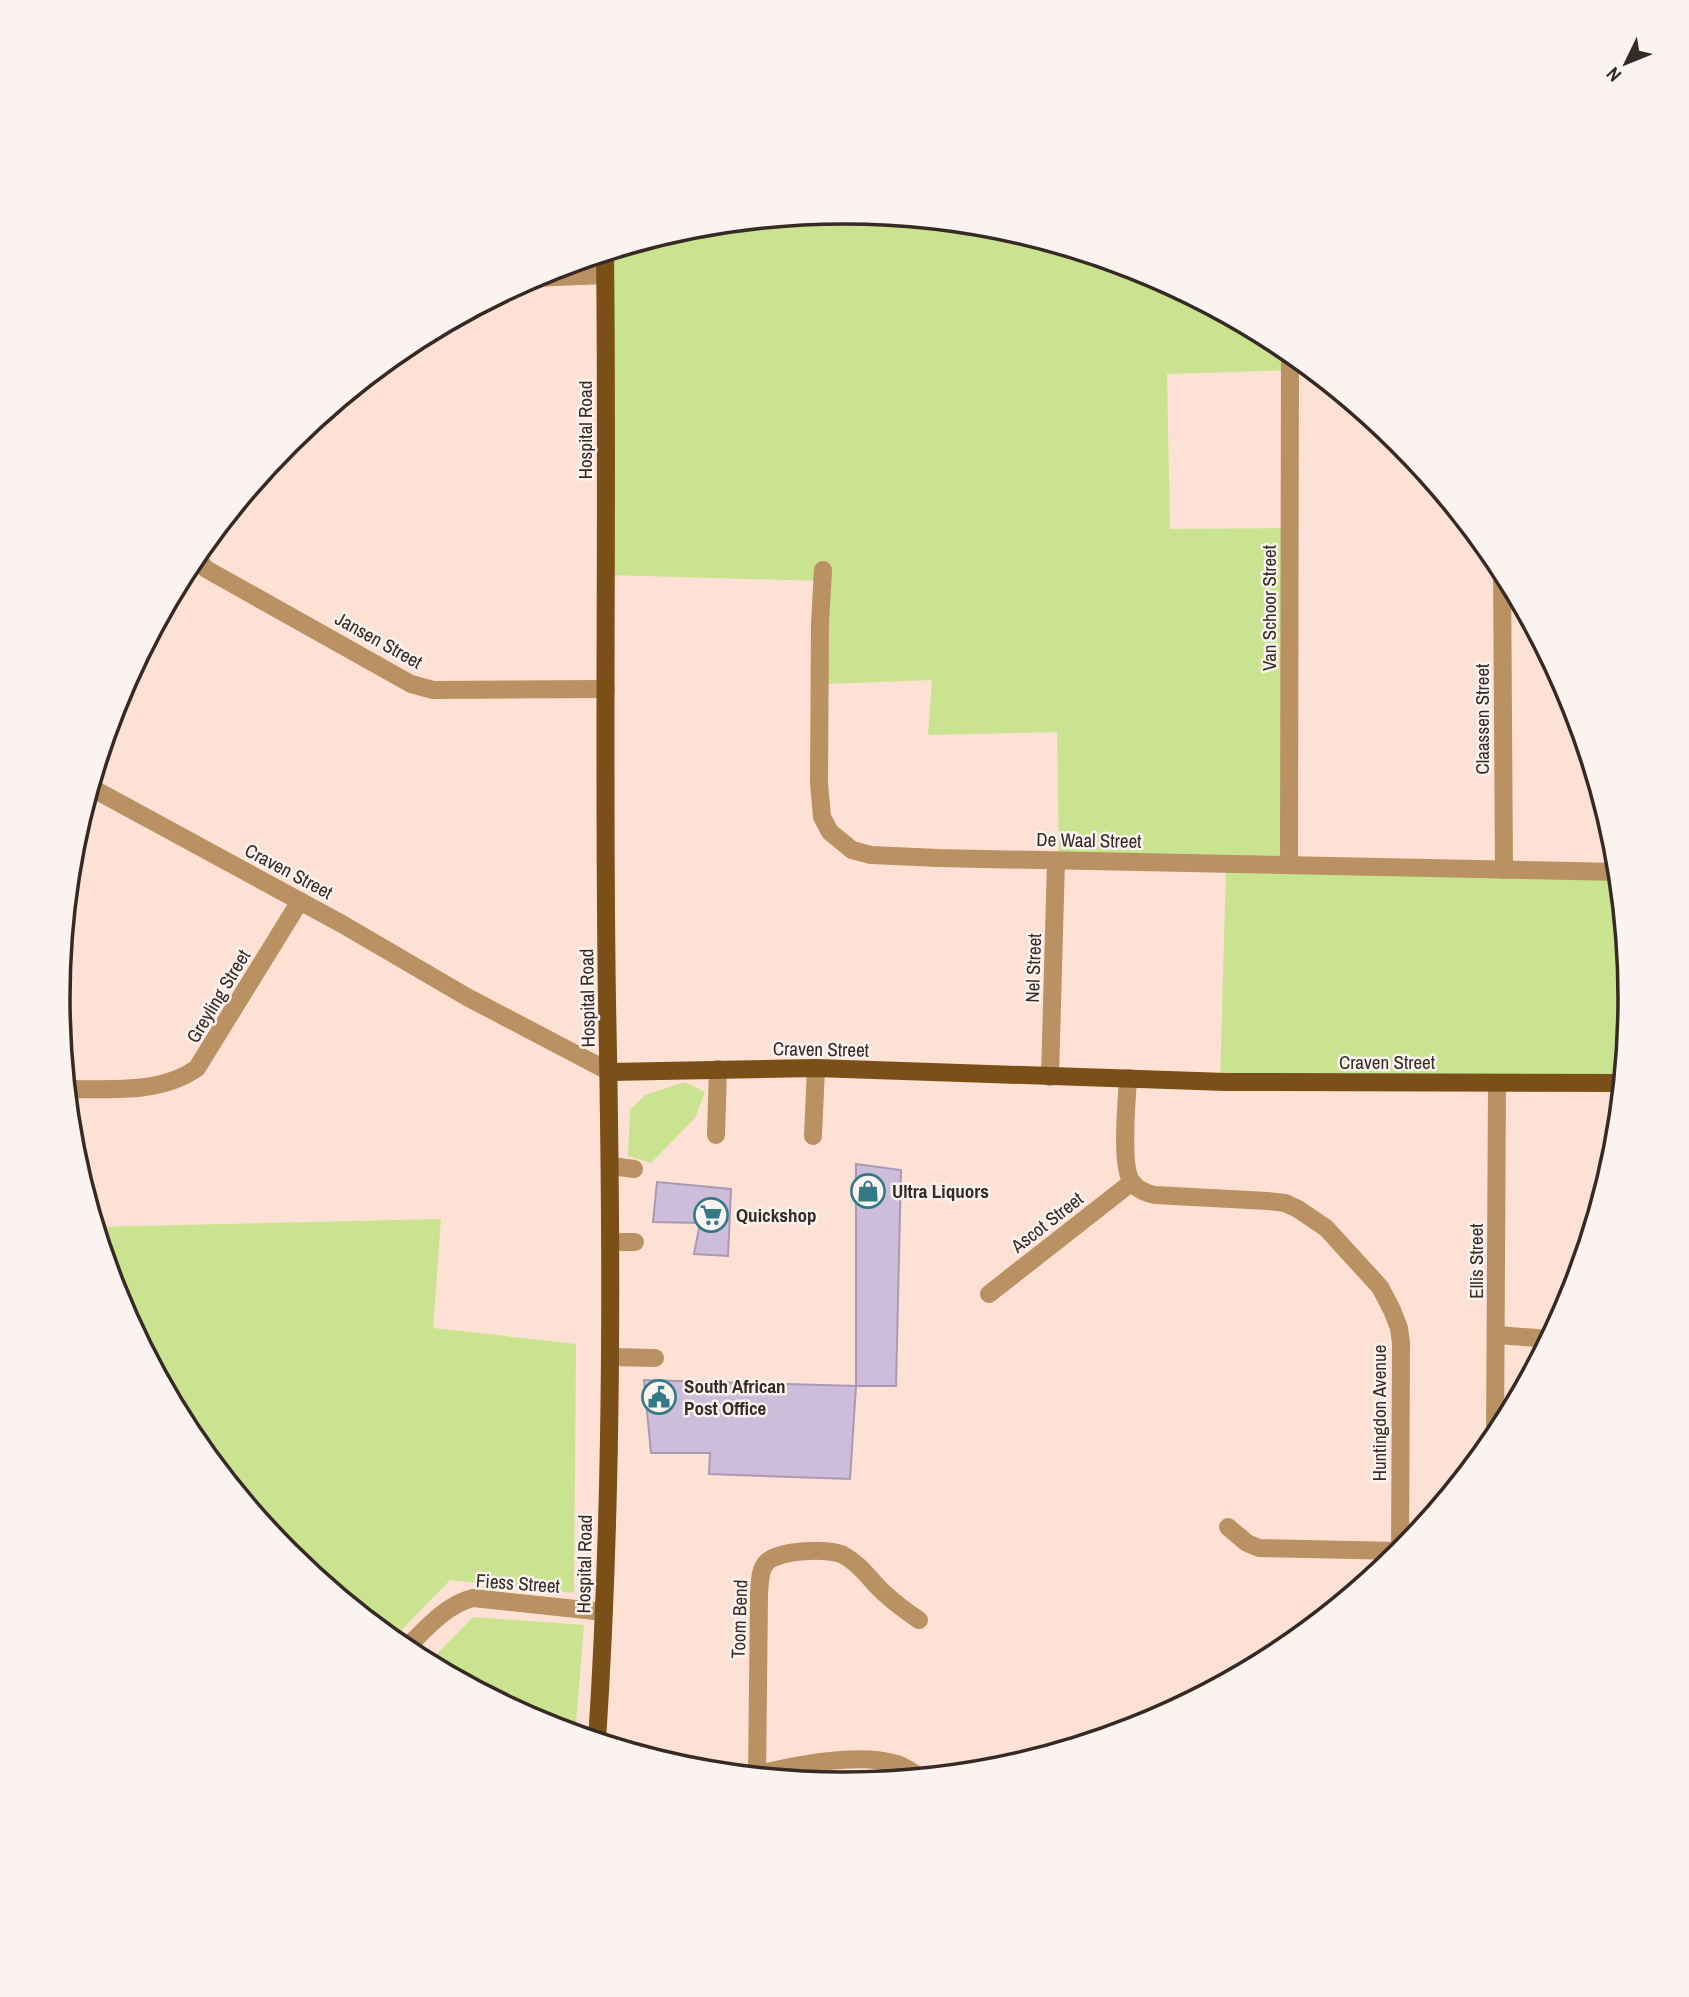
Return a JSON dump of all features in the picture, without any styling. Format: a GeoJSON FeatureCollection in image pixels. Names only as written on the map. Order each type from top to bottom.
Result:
{"type":"FeatureCollection","features":[{"type":"Feature","properties":{"kind":"main road","name":"Hospital Road"},"geometry":{"type":"LineString","coordinates":[[597,1732],[612,1357],[607,1002],[605,262]]}},
{"type":"Feature","properties":{"kind":"main road","name":"Craven Street"},"geometry":{"type":"LineString","coordinates":[[610,1072],[816,1068],[1226,1082],[1614,1083]]}},
{"type":"Feature","properties":{"kind":"street"},"geometry":{"type":"LineString","coordinates":[[565,277],[605,275]]}},
{"type":"Feature","properties":{"kind":"street","name":"Van Schoor Street"},"geometry":{"type":"LineString","coordinates":[[1289,864],[1290,366]]}},
{"type":"Feature","properties":{"kind":"street","name":"Jansen Street"},"geometry":{"type":"LineString","coordinates":[[203,565],[411,684],[433,690],[606,689]]}},
{"type":"Feature","properties":{"kind":"street","name":"De Waal Street"},"geometry":{"type":"LineString","coordinates":[[822,570],[819,783],[822,817],[830,832],[852,850],[871,855],[1056,861],[1608,872]]}},
{"type":"Feature","properties":{"kind":"street","name":"Claassen Street"},"geometry":{"type":"LineString","coordinates":[[1502,591],[1504,870]]}},
{"type":"Feature","properties":{"kind":"street","name":"Craven Street"},"geometry":{"type":"LineString","coordinates":[[98,791],[300,901],[467,997],[610,1072]]}},
{"type":"Feature","properties":{"kind":"street","name":"Nel Street"},"geometry":{"type":"LineString","coordinates":[[1050,1077],[1056,861]]}},
{"type":"Feature","properties":{"kind":"street","name":"Greyling Street"},"geometry":{"type":"LineString","coordinates":[[76,1089],[175,1082],[197,1068],[300,901]]}},
{"type":"Feature","properties":{"kind":"street"},"geometry":{"type":"LineString","coordinates":[[813,1136],[816,1068]]}},
{"type":"Feature","properties":{"kind":"street"},"geometry":{"type":"LineString","coordinates":[[716,1135],[718,1069]]}},
{"type":"Feature","properties":{"kind":"street"},"geometry":{"type":"LineString","coordinates":[[1128,1079],[1126,1153],[1128,1175],[1132,1182]]}},
{"type":"Feature","properties":{"kind":"street","name":"Ellis Street"},"geometry":{"type":"LineString","coordinates":[[1495,1417],[1497,1083]]}},
{"type":"Feature","properties":{"kind":"street"},"geometry":{"type":"LineString","coordinates":[[611,1166],[634,1169]]}},
{"type":"Feature","properties":{"kind":"street","name":"Ascot Street"},"geometry":{"type":"LineString","coordinates":[[989,1294],[1132,1182]]}},
{"type":"Feature","properties":{"kind":"street","name":"Huntingdon Avenue"},"geometry":{"type":"LineString","coordinates":[[1132,1182],[1138,1189],[1155,1195],[1285,1203],[1312,1217],[1326,1228],[1381,1287],[1392,1310],[1401,1343],[1400,1537]]}},
{"type":"Feature","properties":{"kind":"street"},"geometry":{"type":"LineString","coordinates":[[611,1242],[635,1242]]}},
{"type":"Feature","properties":{"kind":"street"},"geometry":{"type":"LineString","coordinates":[[1497,1335],[1540,1338]]}},
{"type":"Feature","properties":{"kind":"street"},"geometry":{"type":"LineString","coordinates":[[612,1357],[655,1358]]}},
{"type":"Feature","properties":{"kind":"street"},"geometry":{"type":"LineString","coordinates":[[1228,1527],[1247,1543],[1259,1548],[1385,1552]]}},
{"type":"Feature","properties":{"kind":"street","name":"Toom Bend"},"geometry":{"type":"LineString","coordinates":[[757,1767],[759,1594],[762,1570],[766,1563],[784,1554],[843,1554],[862,1569],[884,1593],[919,1620]]}},
{"type":"Feature","properties":{"kind":"street","name":"Fiess Street"},"geometry":{"type":"LineString","coordinates":[[413,1641],[446,1611],[459,1602],[474,1598],[604,1612]]}},
{"type":"Feature","properties":{"kind":"street"},"geometry":{"type":"LineString","coordinates":[[780,1770],[814,1762],[875,1761],[899,1765],[907,1770]]}},
{"type":"Feature","properties":{"kind":"green space"},"geometry":{"type":"Polygon","coordinates":[[[844,224],[895,226],[996,239],[1045,250],[1141,283],[1187,304],[1232,328],[1296,370],[1167,374],[1170,529],[1295,528],[1293,868],[1608,875],[1617,948],[1619,998],[1613,1092],[1220,1084],[1226,867],[1059,864],[1057,732],[928,735],[932,680],[825,684],[822,581],[607,575],[606,262],[644,250],[743,231],[844,224]]]}},
{"type":"Feature","properties":{"kind":"green space"},"geometry":{"type":"Polygon","coordinates":[[[684,1082],[705,1092],[695,1118],[651,1163],[628,1156],[630,1110],[645,1095],[684,1082]]]}},
{"type":"Feature","properties":{"kind":"green space"},"geometry":{"type":"Polygon","coordinates":[[[441,1219],[433,1328],[576,1344],[574,1593],[450,1580],[400,1632],[373,1613],[334,1581],[262,1509],[201,1429],[150,1341],[129,1295],[105,1227],[441,1219]]]}},
{"type":"Feature","properties":{"kind":"green space"},"geometry":{"type":"Polygon","coordinates":[[[473,1617],[584,1625],[576,1724],[502,1693],[435,1655],[473,1617]]]}},
{"type":"Feature","properties":{"kind":"building"},"geometry":{"type":"Polygon","coordinates":[[[856,1164],[901,1170],[896,1386],[856,1386],[856,1164]]]}},
{"type":"Feature","properties":{"kind":"building"},"geometry":{"type":"Polygon","coordinates":[[[657,1182],[731,1189],[728,1256],[694,1254],[700,1223],[653,1222],[657,1182]]]}},
{"type":"Feature","properties":{"kind":"building"},"geometry":{"type":"Polygon","coordinates":[[[644,1380],[856,1386],[850,1479],[709,1474],[710,1453],[651,1453],[644,1380]]]}},
{"type":"Feature","properties":{"kind":"place","name":"Ultra Liquors"},"geometry":{"type":"Point","coordinates":[868,1191]}},
{"type":"Feature","properties":{"kind":"place","name":"Quickshop"},"geometry":{"type":"Point","coordinates":[711,1215]}},
{"type":"Feature","properties":{"kind":"place","name":"South African Post Office"},"geometry":{"type":"Point","coordinates":[659,1397]}}]}
